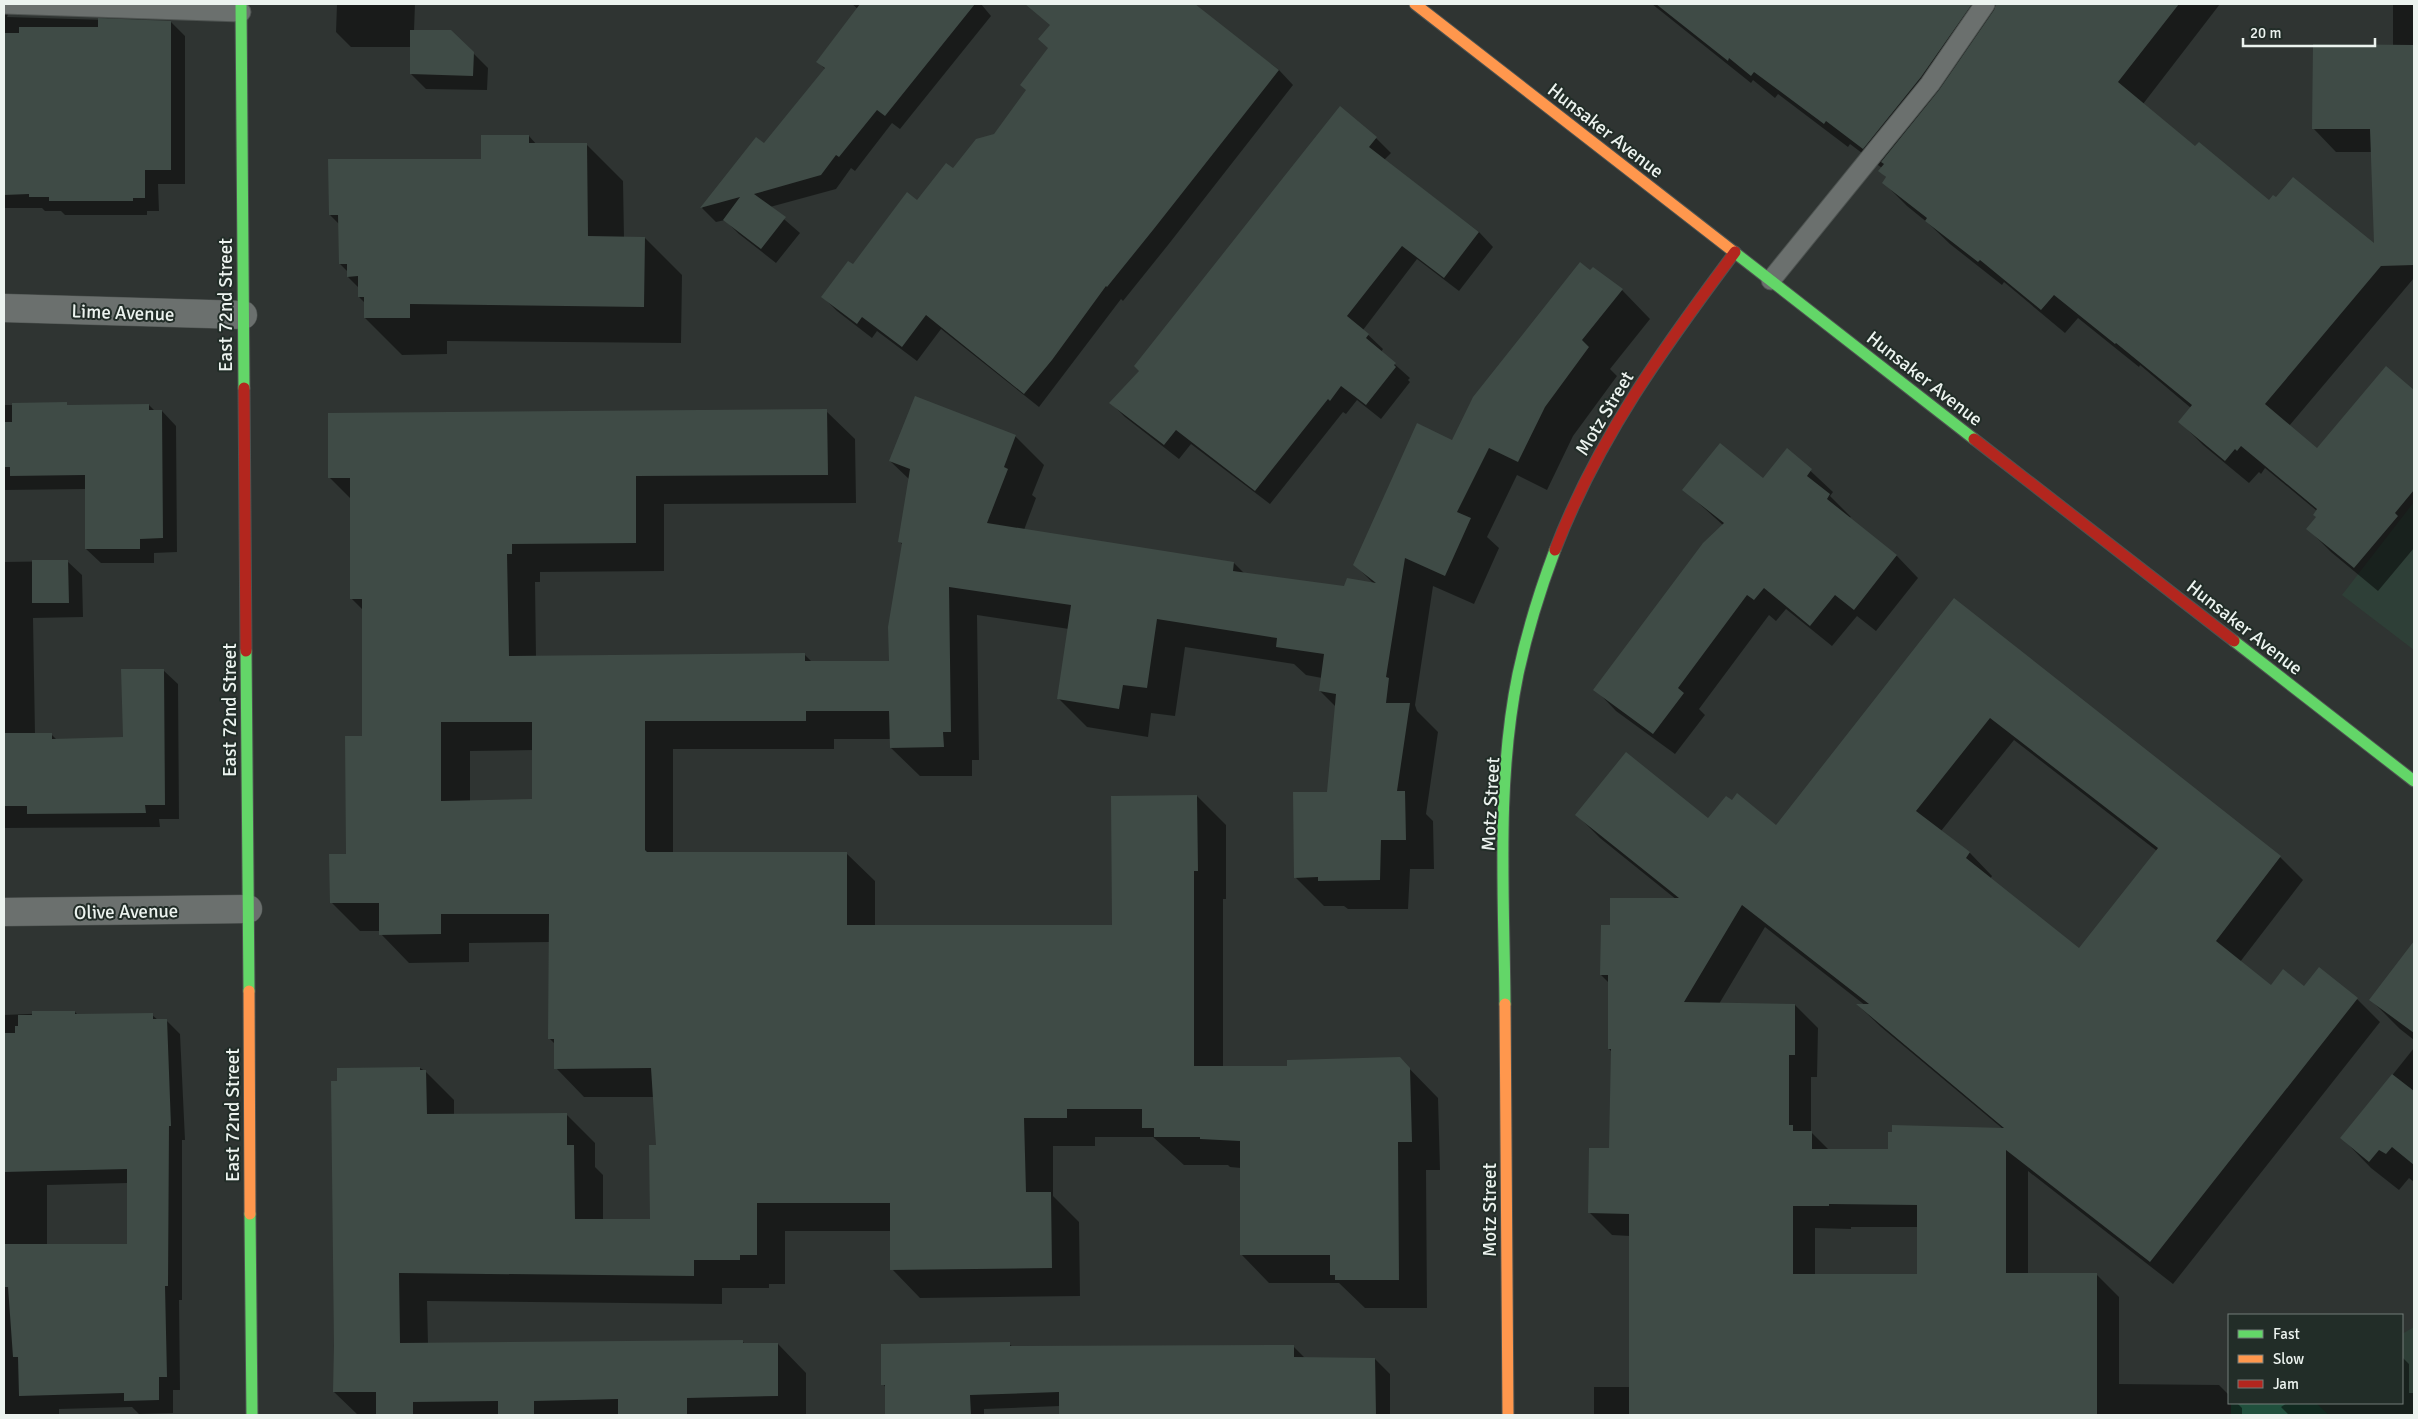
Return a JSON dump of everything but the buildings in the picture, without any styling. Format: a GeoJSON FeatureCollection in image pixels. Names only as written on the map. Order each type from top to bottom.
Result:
{"type":"FeatureCollection","features":[{"type":"Feature","properties":{"kind":"street","name":"Hunsaker Avenue"},"geometry":{"type":"LineString","coordinates":[[1415,4],[2414,781]]}},
{"type":"Feature","properties":{"kind":"street","name":"East 72nd Street"},"geometry":{"type":"LineString","coordinates":[[241,8],[252,1415]]}},
{"type":"Feature","properties":{"kind":"street","name":"Motz Street"},"geometry":{"type":"LineString","coordinates":[[1508,1415],[1505,836],[1511,732],[1521,661],[1552,560],[1586,477],[1606,438],[1666,347],[1735,252]]}},
{"type":"Feature","properties":{"kind":"street","name":"Lime Avenue"},"geometry":{"type":"LineString","coordinates":[[4,308],[243,315]]}},
{"type":"Feature","properties":{"kind":"street","name":"Olive Avenue"},"geometry":{"type":"LineString","coordinates":[[4,912],[248,909]]}},
{"type":"Feature","properties":{"kind":"lane"},"geometry":{"type":"LineString","coordinates":[[4,4],[241,8]]}},
{"type":"Feature","properties":{"kind":"lane"},"geometry":{"type":"LineString","coordinates":[[1771,280],[1930,84],[1985,4]]}},
{"type":"Feature","properties":{"kind":"shaded area"},"geometry":{"type":"Polygon","coordinates":[[[2414,502],[2414,650],[2342,595],[2414,502]]]}},
{"type":"Feature","properties":{"kind":"shaded area"},"geometry":{"type":"Polygon","coordinates":[[[2414,1327],[2414,1415],[2329,1415],[2317,1404],[2403,1404],[2403,1333],[2414,1327]]]}},
{"type":"Feature","properties":{"kind":"green space"},"geometry":{"type":"Polygon","coordinates":[[[2231,1404],[2317,1404],[2329,1415],[2231,1415],[2231,1404]]]}},
{"type":"Feature","properties":{"kind":"traffic: fast"},"geometry":{"type":"LineString","coordinates":[[241,4],[244,388]]}},
{"type":"Feature","properties":{"kind":"traffic: fast"},"geometry":{"type":"LineString","coordinates":[[1734,252],[1974,439]]}},
{"type":"Feature","properties":{"kind":"traffic: fast"},"geometry":{"type":"LineString","coordinates":[[1505,1004],[1503,838],[1504,797],[1511,714],[1518,674],[1534,611],[1555,550]]}},
{"type":"Feature","properties":{"kind":"traffic: fast"},"geometry":{"type":"LineString","coordinates":[[2234,641],[2414,781]]}},
{"type":"Feature","properties":{"kind":"traffic: fast"},"geometry":{"type":"LineString","coordinates":[[246,651],[249,991]]}},
{"type":"Feature","properties":{"kind":"traffic: fast"},"geometry":{"type":"LineString","coordinates":[[250,1214],[252,1415]]}},
{"type":"Feature","properties":{"kind":"traffic: slow"},"geometry":{"type":"LineString","coordinates":[[1415,4],[1734,252]]}},
{"type":"Feature","properties":{"kind":"traffic: slow"},"geometry":{"type":"LineString","coordinates":[[249,991],[250,1214]]}},
{"type":"Feature","properties":{"kind":"traffic: slow"},"geometry":{"type":"LineString","coordinates":[[1505,1004],[1508,1415]]}},
{"type":"Feature","properties":{"kind":"traffic: jam"},"geometry":{"type":"LineString","coordinates":[[1555,550],[1572,509],[1612,432],[1658,359],[1735,252]]}},
{"type":"Feature","properties":{"kind":"traffic: jam"},"geometry":{"type":"LineString","coordinates":[[244,388],[246,651]]}},
{"type":"Feature","properties":{"kind":"traffic: jam"},"geometry":{"type":"LineString","coordinates":[[1974,439],[2234,641]]}}]}
